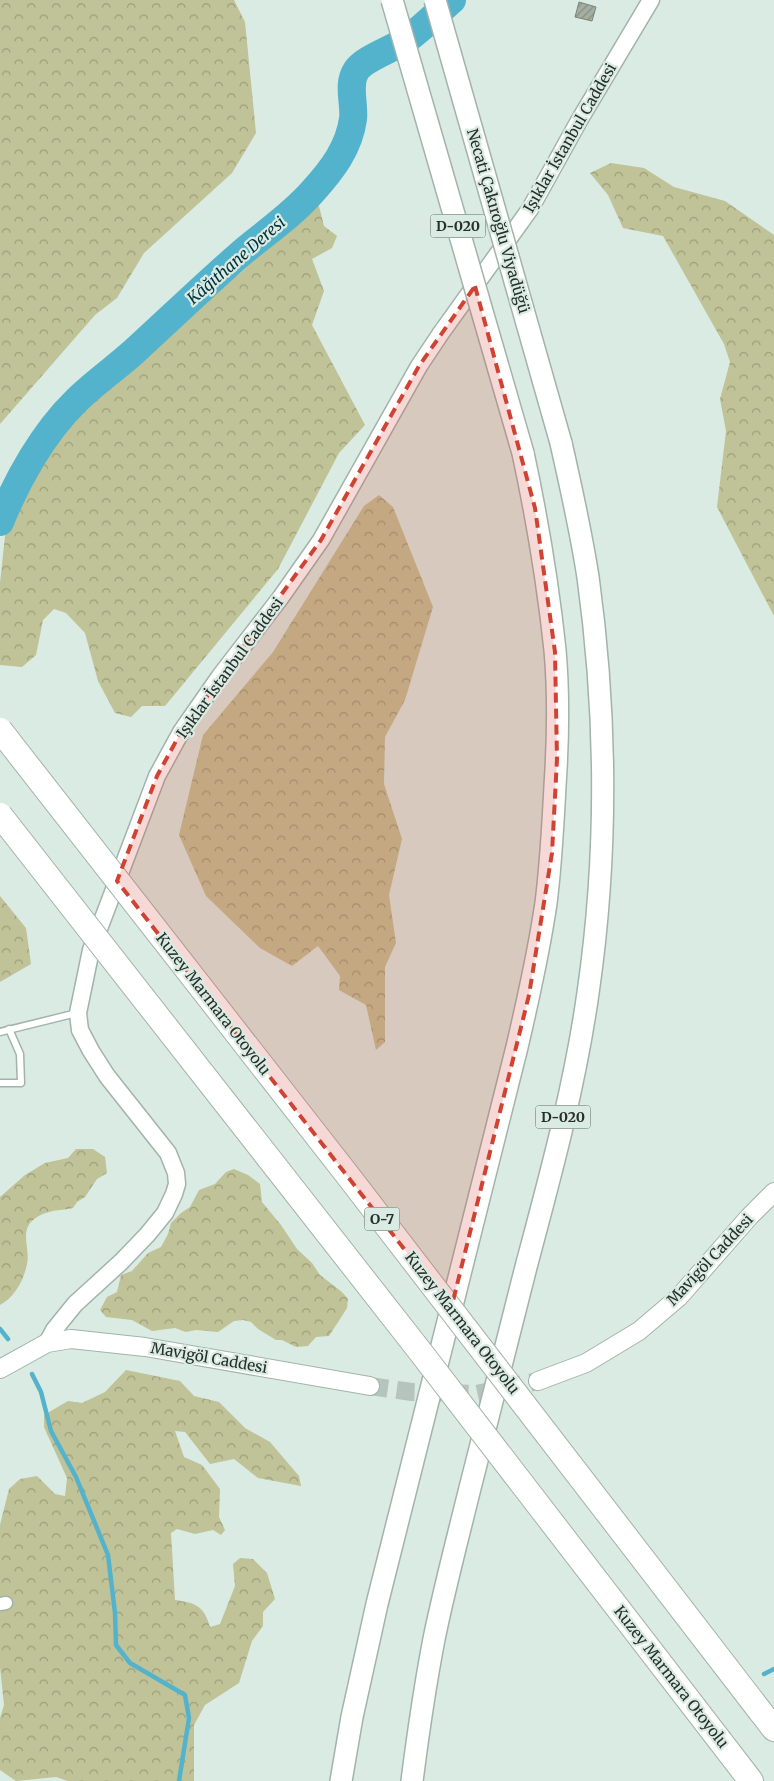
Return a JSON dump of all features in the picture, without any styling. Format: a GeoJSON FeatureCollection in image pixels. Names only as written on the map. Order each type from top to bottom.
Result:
{"type":"FeatureCollection","features":[{"type":"Feature","properties":{"kind":"highway","name":"D-020"},"geometry":{"type":"LineString","coordinates":[[341,1781],[352,1717],[377,1604],[529,995],[546,904],[552,853],[557,759],[555,652],[546,573],[535,508],[523,453],[392,0]]}},
{"type":"Feature","properties":{"kind":"highway","name":"Necati Çakıroğlu Viyadüğü"},"geometry":{"type":"LineString","coordinates":[[412,1781],[436,1631],[507,1342],[553,1165],[580,1039],[593,949],[603,825],[601,716],[597,652],[588,575],[576,511],[561,443],[435,0]]}},
{"type":"Feature","properties":{"kind":"highway","name":"Kuzey Marmara Otoyolu"},"geometry":{"type":"LineString","coordinates":[[0,730],[349,1177],[767,1720]]}},
{"type":"Feature","properties":{"kind":"highway","name":"Kuzey Marmara Otoyolu"},"geometry":{"type":"LineString","coordinates":[[0,815],[419,1350],[751,1781]]}},
{"type":"Feature","properties":{"kind":"main road","name":"Mavigöl Caddesi"},"geometry":{"type":"LineString","coordinates":[[538,1381],[586,1363],[639,1331],[679,1297],[749,1216],[774,1192]]}},
{"type":"Feature","properties":{"kind":"main road","name":"Mavigöl Caddesi"},"geometry":{"type":"LineString","coordinates":[[0,1368],[47,1343],[71,1339],[144,1347],[370,1386]]}},
{"type":"Feature","properties":{"kind":"street","name":"Işıklar İstanbul Caddesi"},"geometry":{"type":"LineString","coordinates":[[47,1343],[54,1330],[75,1304],[121,1262],[165,1213],[174,1194],[176,1184],[176,1173],[168,1153],[107,1076],[90,1051],[80,1030],[78,1013],[91,950],[157,776],[172,748],[220,676],[281,597],[321,540],[419,366],[530,209],[580,119],[651,0]]}},
{"type":"Feature","properties":{"kind":"lane"},"geometry":{"type":"LineString","coordinates":[[0,1032],[78,1013]]}},
{"type":"Feature","properties":{"kind":"lane"},"geometry":{"type":"LineString","coordinates":[[0,1083],[21,1083],[20,1054],[10,1029]]}},
{"type":"Feature","properties":{"kind":"highlighted area"},"geometry":{"type":"Polygon","coordinates":[[[475,286],[535,508],[555,652],[557,759],[552,853],[529,995],[451,1309],[117,881],[157,776],[181,732],[321,540],[419,366],[475,286]]]}},
{"type":"Feature","properties":{"kind":"green space"},"geometry":{"type":"Polygon","coordinates":[[[0,0],[234,0],[245,22],[256,133],[232,173],[144,253],[117,298],[95,315],[0,424],[0,0]]]}},
{"type":"Feature","properties":{"kind":"green space"},"geometry":{"type":"Polygon","coordinates":[[[611,163],[644,168],[674,187],[725,201],[774,235],[774,616],[717,507],[726,431],[720,399],[730,362],[724,344],[663,236],[623,228],[608,195],[590,173],[611,163]]]}},
{"type":"Feature","properties":{"kind":"green space"},"geometry":{"type":"Polygon","coordinates":[[[319,206],[324,226],[337,236],[332,248],[312,259],[324,291],[312,325],[365,425],[339,453],[278,569],[165,706],[142,706],[131,717],[115,713],[98,681],[85,633],[66,613],[54,609],[43,620],[36,655],[22,667],[0,665],[0,583],[5,536],[34,462],[101,384],[245,269],[292,218],[319,206]]]}},
{"type":"Feature","properties":{"kind":"green space"},"geometry":{"type":"Polygon","coordinates":[[[379,495],[393,507],[433,607],[405,700],[385,737],[384,784],[402,839],[389,895],[396,943],[385,967],[385,1042],[376,1050],[366,1005],[339,990],[340,976],[318,946],[292,966],[260,948],[206,896],[179,835],[203,735],[273,652],[364,506],[379,495]]]}},
{"type":"Feature","properties":{"kind":"green space"},"geometry":{"type":"Polygon","coordinates":[[[0,896],[26,928],[31,964],[0,982],[0,896]]]}},
{"type":"Feature","properties":{"kind":"green space"},"geometry":{"type":"Polygon","coordinates":[[[76,1149],[93,1149],[105,1157],[107,1173],[97,1179],[85,1197],[77,1202],[73,1208],[43,1214],[29,1224],[26,1236],[28,1257],[23,1276],[18,1288],[10,1298],[0,1305],[0,1197],[25,1175],[45,1163],[68,1158],[76,1149]]]}},
{"type":"Feature","properties":{"kind":"green space"},"geometry":{"type":"Polygon","coordinates":[[[234,1169],[248,1175],[260,1184],[262,1202],[281,1225],[297,1249],[312,1263],[320,1275],[348,1299],[347,1308],[329,1336],[316,1337],[308,1346],[296,1347],[282,1340],[276,1340],[258,1329],[251,1322],[243,1320],[234,1321],[218,1332],[196,1330],[186,1332],[175,1328],[152,1331],[132,1320],[106,1317],[100,1310],[107,1297],[117,1292],[121,1275],[132,1271],[148,1253],[161,1247],[171,1223],[190,1207],[199,1190],[215,1184],[226,1172],[234,1169]]]}},
{"type":"Feature","properties":{"kind":"green space"},"geometry":{"type":"Polygon","coordinates":[[[126,1370],[180,1381],[194,1396],[219,1402],[245,1428],[270,1442],[299,1476],[301,1486],[258,1478],[234,1459],[210,1464],[185,1432],[175,1431],[184,1457],[202,1465],[220,1489],[219,1517],[225,1530],[221,1535],[213,1530],[195,1534],[177,1529],[171,1533],[175,1600],[194,1604],[202,1610],[210,1627],[220,1624],[235,1586],[233,1564],[240,1558],[253,1559],[267,1573],[275,1599],[263,1612],[263,1626],[252,1641],[239,1683],[205,1705],[194,1725],[194,1781],[68,1781],[56,1777],[16,1781],[0,1770],[0,1718],[4,1705],[0,1667],[0,1525],[9,1489],[20,1479],[37,1476],[55,1494],[65,1496],[67,1478],[44,1427],[44,1415],[68,1401],[82,1403],[105,1392],[126,1370]]]}},
{"type":"Feature","properties":{"kind":"building"},"geometry":{"type":"Polygon","coordinates":[[[579,2],[596,7],[592,21],[575,17],[579,2]]]}},
{"type":"Feature","properties":{"kind":"waterway","name":"Kâğıthane Deresi"},"geometry":{"type":"LineString","coordinates":[[0,522],[14,490],[32,458],[64,414],[83,394],[131,354],[231,262],[297,207],[327,175],[344,149],[351,130],[353,119],[352,82],[356,71],[371,58],[406,40],[452,0]]}},
{"type":"Feature","properties":{"kind":"waterway"},"geometry":{"type":"LineString","coordinates":[[0,1329],[8,1339]]}},
{"type":"Feature","properties":{"kind":"waterway"},"geometry":{"type":"LineString","coordinates":[[32,1374],[41,1392],[51,1431],[76,1477],[108,1555],[115,1613],[116,1645],[130,1663],[185,1695],[189,1718],[179,1781]]}},
{"type":"Feature","properties":{"kind":"waterway"},"geometry":{"type":"LineString","coordinates":[[764,1674],[774,1669]]}},
{"type":"Feature","properties":{"kind":"tunnel"},"geometry":{"type":"LineString","coordinates":[[370,1386],[412,1392],[477,1394],[538,1381]]}}]}
